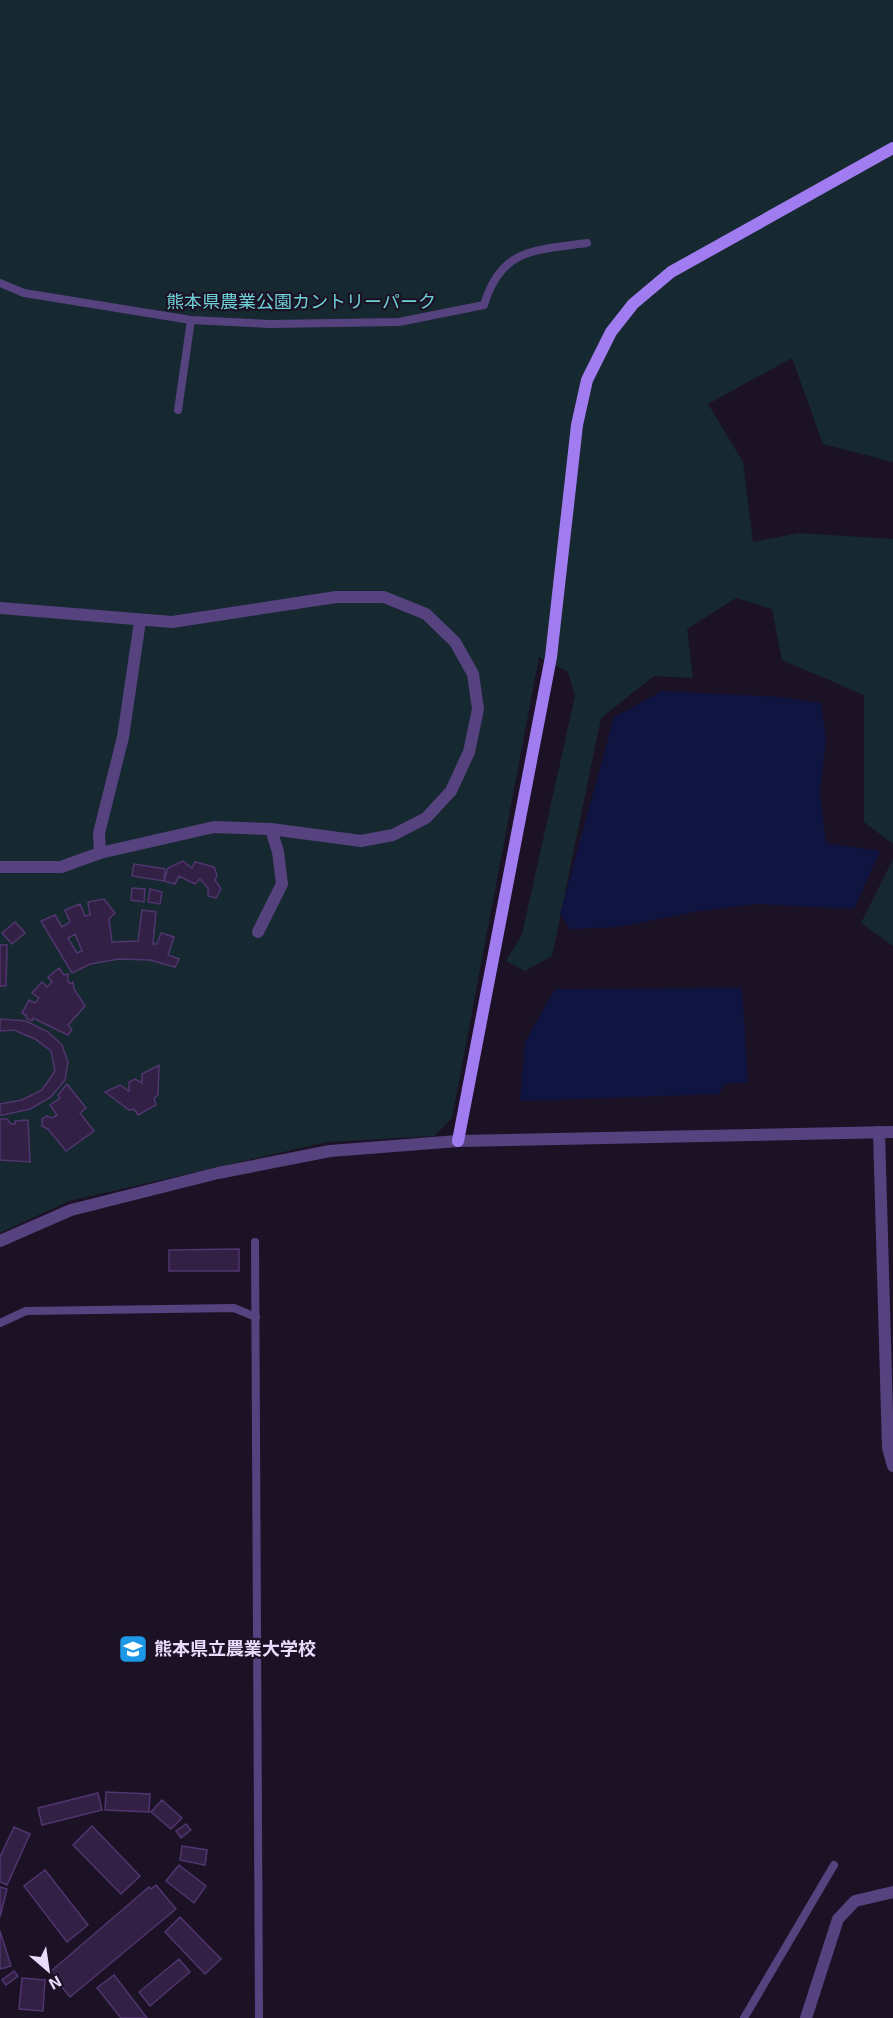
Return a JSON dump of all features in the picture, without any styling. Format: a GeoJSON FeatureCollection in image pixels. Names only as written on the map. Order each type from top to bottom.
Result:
{"type":"FeatureCollection","features":[{"type":"Feature","properties":{"kind":"street"},"geometry":{"type":"LineString","coordinates":[[458,1141],[551,657],[577,425],[587,380],[611,332],[633,304],[671,272],[893,148]]}},
{"type":"Feature","properties":{"kind":"street"},"geometry":{"type":"LineString","coordinates":[[0,608],[172,622],[336,597],[384,597],[426,614],[454,642],[473,674],[478,709],[470,752],[451,791],[426,818],[393,835],[361,841],[271,829],[214,827],[100,853],[61,867],[0,867]]}},
{"type":"Feature","properties":{"kind":"street"},"geometry":{"type":"LineString","coordinates":[[100,853],[99,833],[123,737],[140,621]]}},
{"type":"Feature","properties":{"kind":"street"},"geometry":{"type":"LineString","coordinates":[[258,932],[282,884],[278,852],[271,829]]}},
{"type":"Feature","properties":{"kind":"street"},"geometry":{"type":"LineString","coordinates":[[879,1132],[888,1448],[893,1466]]}},
{"type":"Feature","properties":{"kind":"street"},"geometry":{"type":"LineString","coordinates":[[0,1241],[71,1210],[218,1173],[330,1151],[458,1141],[893,1132]]}},
{"type":"Feature","properties":{"kind":"street"},"geometry":{"type":"LineString","coordinates":[[806,2018],[838,1919],[855,1901],[893,1892]]}},
{"type":"Feature","properties":{"kind":"lane"},"geometry":{"type":"LineString","coordinates":[[0,283],[24,293],[191,320],[270,324],[399,322],[484,305],[491,283],[506,264],[532,250],[587,243]]}},
{"type":"Feature","properties":{"kind":"lane"},"geometry":{"type":"LineString","coordinates":[[178,410],[191,320]]}},
{"type":"Feature","properties":{"kind":"lane"},"geometry":{"type":"LineString","coordinates":[[255,1242],[259,2018]]}},
{"type":"Feature","properties":{"kind":"lane"},"geometry":{"type":"LineString","coordinates":[[0,1323],[26,1311],[234,1308],[256,1317]]}},
{"type":"Feature","properties":{"kind":"lane"},"geometry":{"type":"LineString","coordinates":[[744,2018],[834,1865]]}},
{"type":"Feature","properties":{"kind":"green space","name":"熊本県農業公園カントリーパーク"},"geometry":{"type":"Polygon","coordinates":[[[0,0],[893,0],[893,462],[823,444],[792,358],[708,404],[743,462],[753,542],[799,533],[893,539],[893,844],[864,822],[864,695],[782,660],[772,609],[736,598],[687,629],[693,678],[654,676],[601,718],[552,956],[525,971],[506,961],[522,934],[575,696],[568,672],[539,657],[452,1118],[434,1136],[327,1142],[69,1201],[0,1233],[0,0]]]}},
{"type":"Feature","properties":{"kind":"green space"},"geometry":{"type":"Polygon","coordinates":[[[893,859],[893,946],[861,923],[893,859]]]}},
{"type":"Feature","properties":{"kind":"shaded area"},"geometry":{"type":"Polygon","coordinates":[[[662,691],[780,697],[821,703],[826,740],[820,792],[826,843],[880,851],[854,909],[757,904],[699,911],[619,927],[570,929],[560,914],[614,717],[662,691]]]}},
{"type":"Feature","properties":{"kind":"shaded area"},"geometry":{"type":"Polygon","coordinates":[[[742,988],[748,1082],[724,1084],[719,1094],[520,1101],[525,1042],[555,989],[742,988]]]}},
{"type":"Feature","properties":{"kind":"building"},"geometry":{"type":"Polygon","coordinates":[[[183,861],[192,868],[195,862],[214,867],[217,875],[215,880],[221,889],[216,898],[208,896],[208,888],[200,879],[195,884],[179,876],[175,884],[164,881],[168,868],[183,861]]]}},
{"type":"Feature","properties":{"kind":"building"},"geometry":{"type":"Polygon","coordinates":[[[134,864],[165,869],[164,881],[132,876],[134,864]]]}},
{"type":"Feature","properties":{"kind":"building"},"geometry":{"type":"Polygon","coordinates":[[[132,888],[145,889],[144,902],[131,900],[132,888]]]}},
{"type":"Feature","properties":{"kind":"building"},"geometry":{"type":"Polygon","coordinates":[[[150,889],[162,892],[160,904],[148,902],[150,889]]]}},
{"type":"Feature","properties":{"kind":"building"},"geometry":{"type":"Polygon","coordinates":[[[104,899],[115,913],[109,919],[112,942],[138,941],[142,910],[156,912],[153,944],[157,944],[161,933],[174,937],[168,955],[179,959],[175,967],[150,960],[119,959],[90,964],[72,973],[41,921],[55,915],[62,927],[70,922],[65,910],[80,904],[85,916],[90,915],[88,902],[104,899]],[[75,934],[68,938],[77,953],[82,951],[75,934]]]}},
{"type":"Feature","properties":{"kind":"building"},"geometry":{"type":"Polygon","coordinates":[[[15,922],[25,933],[12,944],[2,933],[15,922]]]}},
{"type":"Feature","properties":{"kind":"building"},"geometry":{"type":"Polygon","coordinates":[[[0,945],[7,945],[6,986],[0,986],[0,945]]]}},
{"type":"Feature","properties":{"kind":"building"},"geometry":{"type":"Polygon","coordinates":[[[59,968],[64,975],[68,974],[68,981],[70,984],[73,982],[74,989],[85,1006],[68,1025],[72,1029],[68,1035],[33,1018],[32,1021],[22,1013],[29,1000],[35,1003],[39,998],[32,993],[42,982],[47,987],[52,982],[48,977],[59,968]]]}},
{"type":"Feature","properties":{"kind":"building"},"geometry":{"type":"Polygon","coordinates":[[[0,1019],[26,1021],[48,1032],[62,1045],[68,1062],[65,1080],[51,1097],[30,1109],[3,1115],[0,1115],[0,1104],[22,1100],[42,1090],[55,1071],[51,1051],[35,1039],[14,1030],[0,1031],[0,1019]]]}},
{"type":"Feature","properties":{"kind":"building"},"geometry":{"type":"Polygon","coordinates":[[[159,1065],[158,1095],[154,1098],[156,1105],[138,1115],[134,1109],[129,1110],[105,1092],[120,1085],[129,1091],[129,1082],[135,1079],[142,1083],[142,1074],[159,1065]]]}},
{"type":"Feature","properties":{"kind":"building"},"geometry":{"type":"Polygon","coordinates":[[[67,1084],[86,1108],[80,1113],[94,1131],[66,1151],[48,1129],[42,1126],[42,1119],[57,1115],[50,1105],[60,1098],[58,1095],[67,1084]]]}},
{"type":"Feature","properties":{"kind":"building"},"geometry":{"type":"Polygon","coordinates":[[[0,1119],[7,1119],[11,1124],[15,1124],[15,1121],[28,1120],[30,1162],[0,1160],[0,1119]]]}},
{"type":"Feature","properties":{"kind":"building"},"geometry":{"type":"Polygon","coordinates":[[[239,1249],[239,1271],[169,1271],[169,1250],[239,1249]]]}},
{"type":"Feature","properties":{"kind":"building"},"geometry":{"type":"Polygon","coordinates":[[[106,1792],[150,1794],[149,1812],[105,1810],[106,1792]]]}},
{"type":"Feature","properties":{"kind":"building"},"geometry":{"type":"Polygon","coordinates":[[[98,1793],[102,1810],[42,1825],[38,1808],[98,1793]]]}},
{"type":"Feature","properties":{"kind":"building"},"geometry":{"type":"Polygon","coordinates":[[[162,1800],[182,1818],[171,1829],[151,1812],[162,1800]]]}},
{"type":"Feature","properties":{"kind":"building"},"geometry":{"type":"Polygon","coordinates":[[[186,1824],[191,1830],[181,1838],[176,1831],[186,1824]]]}},
{"type":"Feature","properties":{"kind":"building"},"geometry":{"type":"Polygon","coordinates":[[[92,1826],[140,1876],[121,1894],[73,1845],[92,1826]]]}},
{"type":"Feature","properties":{"kind":"building"},"geometry":{"type":"Polygon","coordinates":[[[14,1827],[30,1834],[7,1885],[0,1882],[0,1857],[14,1827]]]}},
{"type":"Feature","properties":{"kind":"building"},"geometry":{"type":"Polygon","coordinates":[[[182,1846],[207,1850],[205,1865],[180,1860],[182,1846]]]}},
{"type":"Feature","properties":{"kind":"building"},"geometry":{"type":"Polygon","coordinates":[[[179,1865],[206,1886],[194,1903],[166,1881],[179,1865]]]}},
{"type":"Feature","properties":{"kind":"building"},"geometry":{"type":"Polygon","coordinates":[[[45,1870],[88,1925],[67,1942],[24,1886],[45,1870]]]}},
{"type":"Feature","properties":{"kind":"building"},"geometry":{"type":"Polygon","coordinates":[[[156,1885],[176,1909],[70,1997],[50,1972],[149,1887],[151,1889],[156,1885]]]}},
{"type":"Feature","properties":{"kind":"building"},"geometry":{"type":"Polygon","coordinates":[[[0,1887],[7,1889],[0,1917],[0,1887]]]}},
{"type":"Feature","properties":{"kind":"building"},"geometry":{"type":"Polygon","coordinates":[[[180,1917],[221,1959],[205,1974],[165,1932],[180,1917]]]}},
{"type":"Feature","properties":{"kind":"building"},"geometry":{"type":"Polygon","coordinates":[[[0,1931],[11,1966],[0,1969],[0,1931]]]}},
{"type":"Feature","properties":{"kind":"building"},"geometry":{"type":"Polygon","coordinates":[[[179,1959],[190,1972],[150,2006],[139,1992],[179,1959]]]}},
{"type":"Feature","properties":{"kind":"building"},"geometry":{"type":"Polygon","coordinates":[[[14,1971],[18,1976],[6,1985],[2,1980],[14,1971]]]}},
{"type":"Feature","properties":{"kind":"building"},"geometry":{"type":"Polygon","coordinates":[[[114,1975],[147,2018],[121,2018],[97,1988],[114,1975]]]}},
{"type":"Feature","properties":{"kind":"building"},"geometry":{"type":"Polygon","coordinates":[[[22,1978],[45,1980],[43,2011],[19,2009],[22,1978]]]}},
{"type":"Feature","properties":{"kind":"place","name":"熊本県立農業大学校"},"geometry":{"type":"Point","coordinates":[133,1649]}}]}
